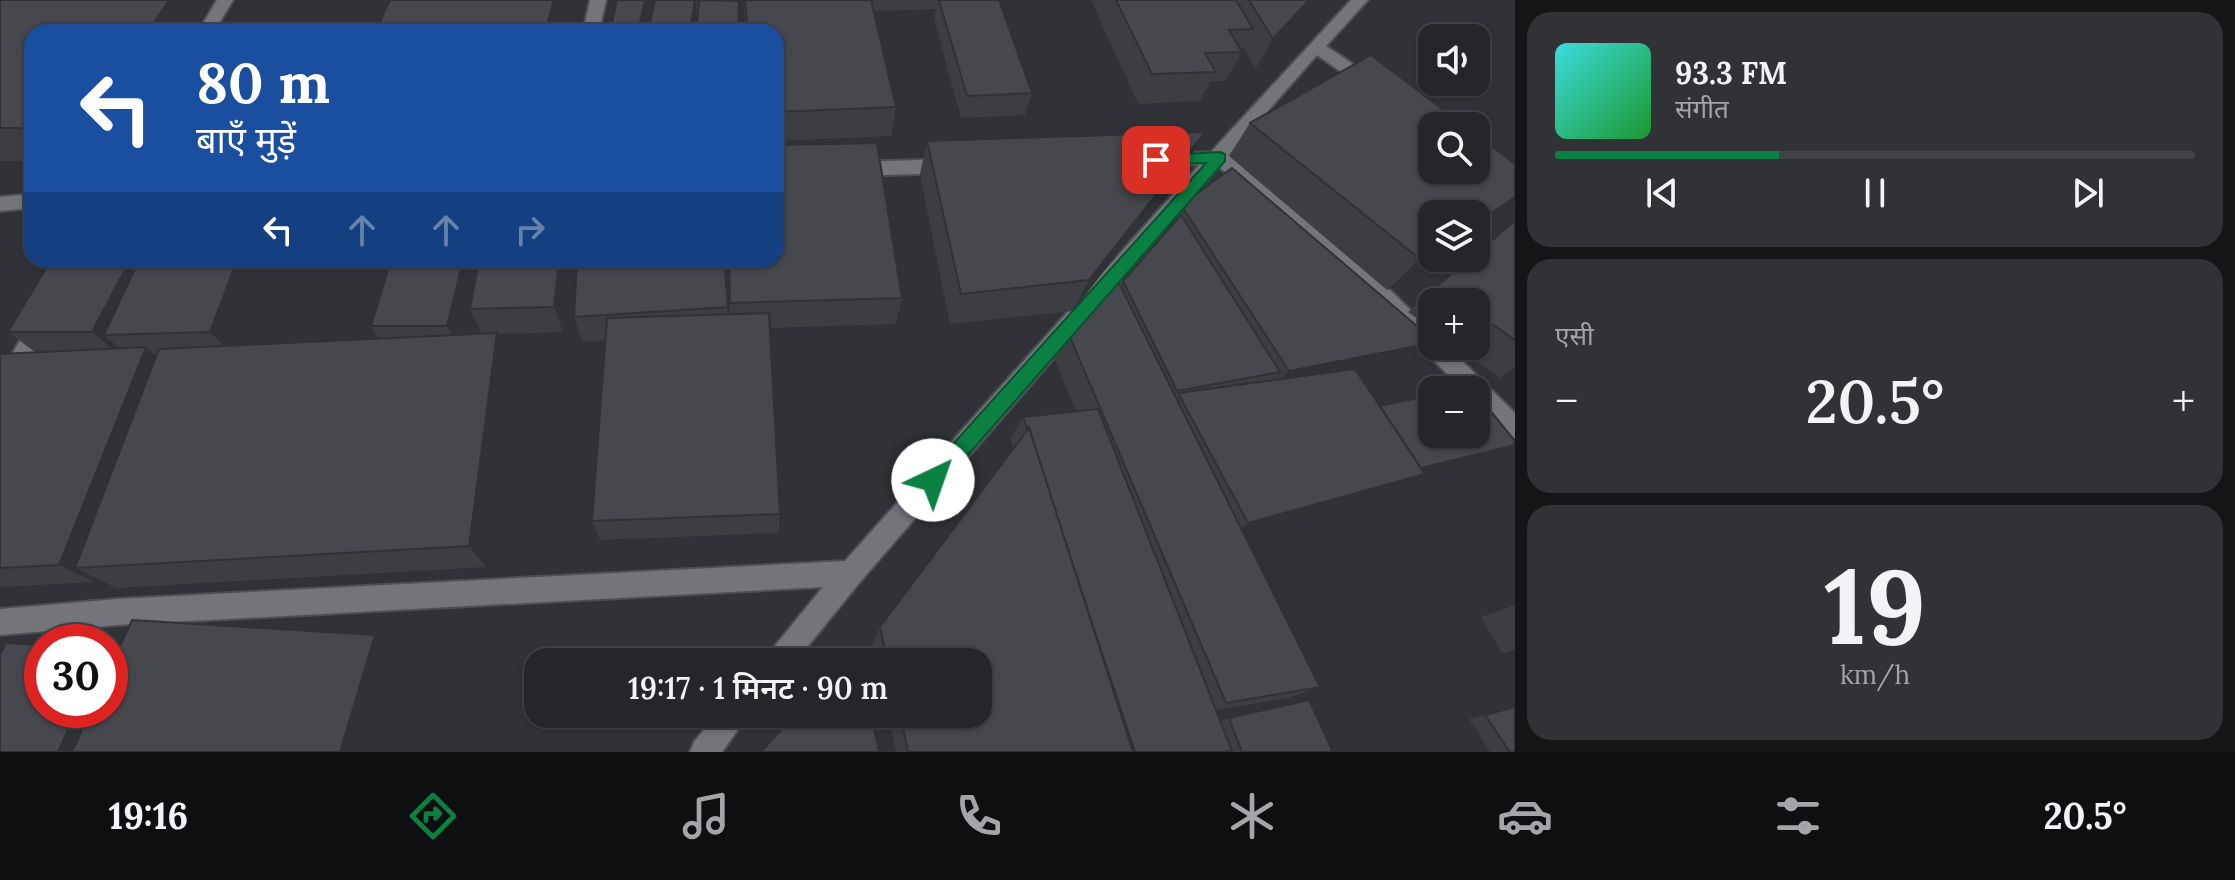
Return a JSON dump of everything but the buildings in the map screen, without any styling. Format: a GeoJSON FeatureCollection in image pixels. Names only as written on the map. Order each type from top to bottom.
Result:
{"type":"FeatureCollection","features":[{"type":"Feature","properties":{"kind":"street"},"geometry":{"type":"LineString","coordinates":[[211,24],[225,0]]}},
{"type":"Feature","properties":{"kind":"street"},"geometry":{"type":"LineString","coordinates":[[593,24],[598,0]]}},
{"type":"Feature","properties":{"kind":"street"},"geometry":{"type":"LineString","coordinates":[[789,648],[851,573],[1360,0]]}},
{"type":"Feature","properties":{"kind":"street"},"geometry":{"type":"LineString","coordinates":[[1316,47],[1380,91]]}},
{"type":"Feature","properties":{"kind":"street"},"geometry":{"type":"LineString","coordinates":[[1141,160],[1220,158],[1384,297],[1418,330]]}},
{"type":"Feature","properties":{"kind":"street"},"geometry":{"type":"LineString","coordinates":[[839,170],[966,166]]}},
{"type":"Feature","properties":{"kind":"street"},"geometry":{"type":"LineString","coordinates":[[0,204],[24,202]]}},
{"type":"Feature","properties":{"kind":"street"},"geometry":{"type":"LineString","coordinates":[[0,396],[52,301]]}},
{"type":"Feature","properties":{"kind":"street"},"geometry":{"type":"LineString","coordinates":[[1448,360],[1515,428]]}},
{"type":"Feature","properties":{"kind":"street"},"geometry":{"type":"LineString","coordinates":[[0,622],[117,612],[851,573]]}},
{"type":"Feature","properties":{"kind":"street"},"geometry":{"type":"LineString","coordinates":[[704,752],[724,728]]}},
{"type":"Feature","properties":{"kind":"route"},"geometry":{"type":"LineString","coordinates":[[933,480],[1220,158],[1156,160]]}}]}
